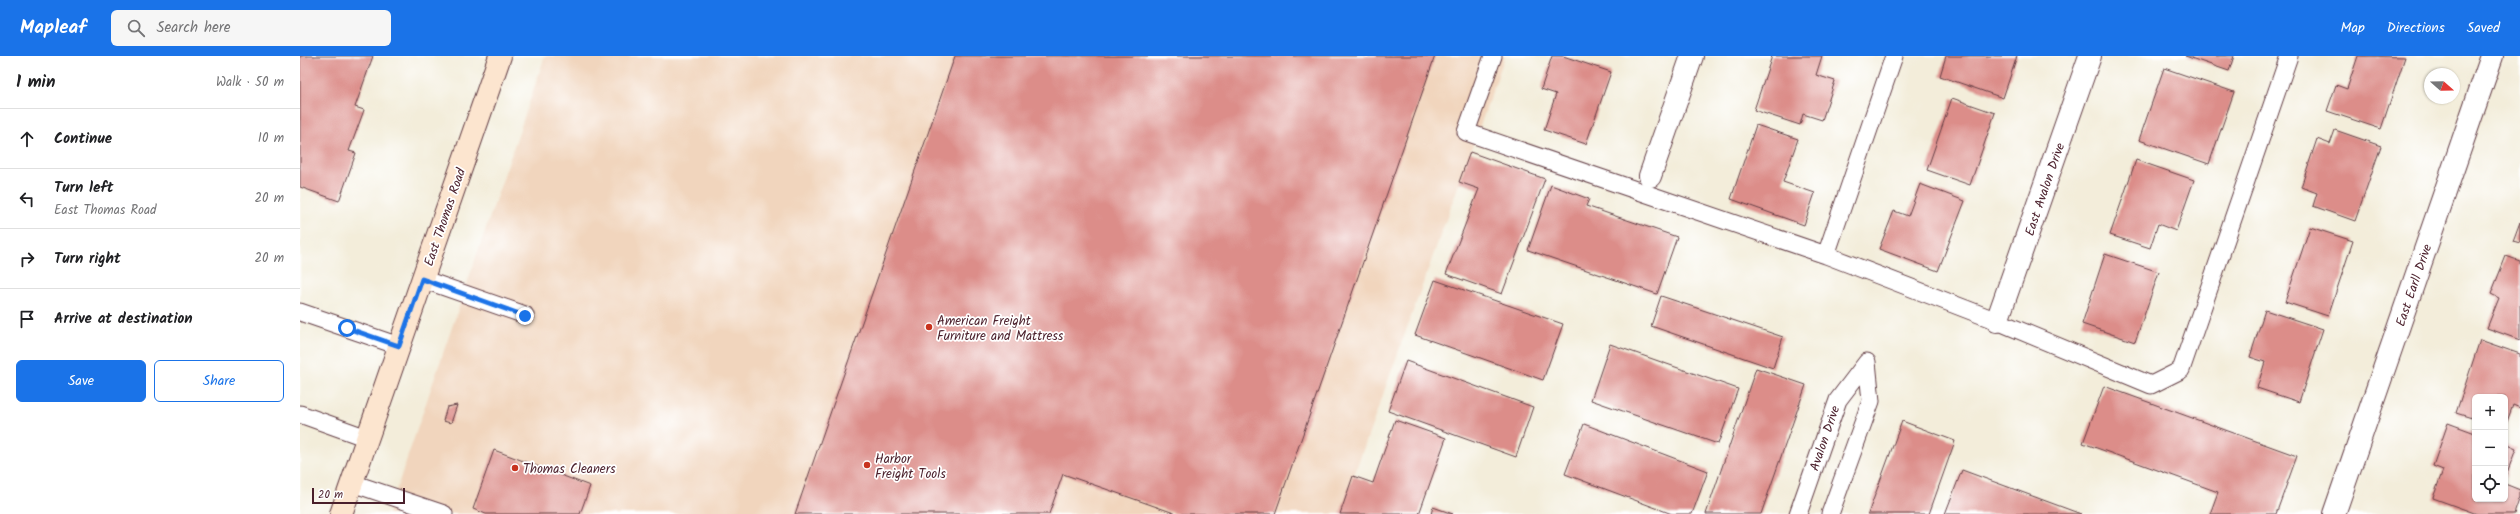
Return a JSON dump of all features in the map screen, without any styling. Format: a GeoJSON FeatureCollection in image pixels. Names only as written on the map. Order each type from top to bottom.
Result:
{"type":"FeatureCollection","features":[{"type":"Feature","properties":{"kind":"main road","name":"East Thomas Road"},"geometry":{"type":"LineString","coordinates":[[341,514],[500,56]]}},
{"type":"Feature","properties":{"kind":"street"},"geometry":{"type":"LineString","coordinates":[[1650,176],[1692,56]]}},
{"type":"Feature","properties":{"kind":"street","name":"East Avalon Drive"},"geometry":{"type":"LineString","coordinates":[[1997,321],[2090,56]]}},
{"type":"Feature","properties":{"kind":"street","name":"East Earll Drive"},"geometry":{"type":"LineString","coordinates":[[2334,514],[2492,56]]}},
{"type":"Feature","properties":{"kind":"lane"},"geometry":{"type":"LineString","coordinates":[[1492,56],[1466,132],[1826,255],[1997,321],[2151,385],[2181,370],[2288,56]]}},
{"type":"Feature","properties":{"kind":"lane"},"geometry":{"type":"LineString","coordinates":[[1826,255],[1894,56]]}},
{"type":"Feature","properties":{"kind":"lane"},"geometry":{"type":"LineString","coordinates":[[422,279],[525,316]]}},
{"type":"Feature","properties":{"kind":"lane"},"geometry":{"type":"LineString","coordinates":[[300,312],[399,346]]}},
{"type":"Feature","properties":{"kind":"lane","name":"Avalon Drive"},"geometry":{"type":"LineString","coordinates":[[1798,514],[1838,400],[1867,362],[1871,401],[1830,514]]}},
{"type":"Feature","properties":{"kind":"lane"},"geometry":{"type":"LineString","coordinates":[[300,414],[367,438]]}},
{"type":"Feature","properties":{"kind":"lane"},"geometry":{"type":"LineString","coordinates":[[352,483],[421,510],[444,514]]}},
{"type":"Feature","properties":{"kind":"shaded area"},"geometry":{"type":"Polygon","coordinates":[[[545,56],[1505,56],[1340,514],[388,514],[545,56]]]}},
{"type":"Feature","properties":{"kind":"building"},"geometry":{"type":"Polygon","coordinates":[[[300,56],[373,56],[355,107],[364,110],[349,151],[356,153],[339,201],[300,187],[300,56]]]}},
{"type":"Feature","properties":{"kind":"building"},"geometry":{"type":"Polygon","coordinates":[[[955,56],[1435,56],[1275,514],[1177,514],[1063,474],[1049,514],[795,514],[955,56]]]}},
{"type":"Feature","properties":{"kind":"building"},"geometry":{"type":"Polygon","coordinates":[[[1552,56],[1563,56],[1611,72],[1586,144],[1544,130],[1556,94],[1541,89],[1552,56]]]}},
{"type":"Feature","properties":{"kind":"building"},"geometry":{"type":"Polygon","coordinates":[[[1772,56],[1822,56],[1816,75],[1835,81],[1822,120],[1803,114],[1800,125],[1754,110],[1772,56]]]}},
{"type":"Feature","properties":{"kind":"building"},"geometry":{"type":"Polygon","coordinates":[[[1946,56],[2017,56],[2003,98],[1940,76],[1946,56]]]}},
{"type":"Feature","properties":{"kind":"building"},"geometry":{"type":"Polygon","coordinates":[[[2185,56],[2234,56],[2229,71],[2185,56]]]}},
{"type":"Feature","properties":{"kind":"building"},"geometry":{"type":"Polygon","coordinates":[[[2358,56],[2405,57],[2381,129],[2327,111],[2336,85],[2347,89],[2358,56]]]}},
{"type":"Feature","properties":{"kind":"building"},"geometry":{"type":"Polygon","coordinates":[[[2164,68],[2234,92],[2209,164],[2139,140],[2164,68]]]}},
{"type":"Feature","properties":{"kind":"building"},"geometry":{"type":"Polygon","coordinates":[[[1952,98],[1995,113],[1970,185],[1927,170],[1952,98]]]}},
{"type":"Feature","properties":{"kind":"building"},"geometry":{"type":"Polygon","coordinates":[[[1756,125],[1798,139],[1783,182],[1815,193],[1804,225],[1731,199],[1756,125]]]}},
{"type":"Feature","properties":{"kind":"building"},"geometry":{"type":"Polygon","coordinates":[[[2335,130],[2381,146],[2355,221],[2313,206],[2317,193],[2301,187],[2317,139],[2330,144],[2335,130]]]}},
{"type":"Feature","properties":{"kind":"building"},"geometry":{"type":"Polygon","coordinates":[[[1470,152],[1545,179],[1502,294],[1446,274],[1479,189],[1459,182],[1470,152]]]}},
{"type":"Feature","properties":{"kind":"building"},"geometry":{"type":"Polygon","coordinates":[[[2136,160],[2194,180],[2176,231],[2158,224],[2150,248],[2110,235],[2136,160]]]}},
{"type":"Feature","properties":{"kind":"building"},"geometry":{"type":"Polygon","coordinates":[[[1920,184],[1965,201],[1938,271],[1879,249],[1894,211],[1908,216],[1920,184]]]}},
{"type":"Feature","properties":{"kind":"building"},"geometry":{"type":"Polygon","coordinates":[[[1551,185],[1589,199],[1586,206],[1677,237],[1657,294],[1528,250],[1551,185]]]}},
{"type":"Feature","properties":{"kind":"building"},"geometry":{"type":"Polygon","coordinates":[[[2520,222],[2520,243],[2513,241],[2520,222]]]}},
{"type":"Feature","properties":{"kind":"building"},"geometry":{"type":"Polygon","coordinates":[[[2310,227],[2353,241],[2328,316],[2285,302],[2310,227]]]}},
{"type":"Feature","properties":{"kind":"building"},"geometry":{"type":"Polygon","coordinates":[[[2105,254],[2159,272],[2135,342],[2082,324],[2105,254]]]}},
{"type":"Feature","properties":{"kind":"building"},"geometry":{"type":"Polygon","coordinates":[[[2506,256],[2520,261],[2520,340],[2487,328],[2499,298],[2491,294],[2506,256]]]}},
{"type":"Feature","properties":{"kind":"building"},"geometry":{"type":"Polygon","coordinates":[[[1435,280],[1563,324],[1543,380],[1415,335],[1435,280]]]}},
{"type":"Feature","properties":{"kind":"building"},"geometry":{"type":"Polygon","coordinates":[[[1661,296],[1783,337],[1773,368],[1651,326],[1661,296]]]}},
{"type":"Feature","properties":{"kind":"building"},"geometry":{"type":"Polygon","coordinates":[[[2265,310],[2323,329],[2299,402],[2257,388],[2265,362],[2250,357],[2265,310]]]}},
{"type":"Feature","properties":{"kind":"building"},"geometry":{"type":"Polygon","coordinates":[[[2480,340],[2520,354],[2520,408],[2513,405],[2508,419],[2508,394],[2472,394],[2472,418],[2456,413],[2480,340]]]}},
{"type":"Feature","properties":{"kind":"building"},"geometry":{"type":"Polygon","coordinates":[[[1610,344],[1738,389],[1718,444],[1591,400],[1610,344]]]}},
{"type":"Feature","properties":{"kind":"building"},"geometry":{"type":"Polygon","coordinates":[[[1406,361],[1533,407],[1516,457],[1388,411],[1406,361]]]}},
{"type":"Feature","properties":{"kind":"building"},"geometry":{"type":"Polygon","coordinates":[[[1756,368],[1806,385],[1761,514],[1706,514],[1756,368]]]}},
{"type":"Feature","properties":{"kind":"building"},"geometry":{"type":"Polygon","coordinates":[[[2104,386],[2297,456],[2276,514],[2210,514],[2218,492],[2083,443],[2104,386]]]}},
{"type":"Feature","properties":{"kind":"building"},"geometry":{"type":"Polygon","coordinates":[[[457,405],[451,423],[443,421],[447,407],[457,405]]]}},
{"type":"Feature","properties":{"kind":"building"},"geometry":{"type":"Polygon","coordinates":[[[1395,420],[1446,438],[1419,514],[1340,514],[1353,476],[1373,483],[1395,420]]]}},
{"type":"Feature","properties":{"kind":"building"},"geometry":{"type":"Polygon","coordinates":[[[1902,421],[1955,441],[1929,514],[1868,514],[1902,421]]]}},
{"type":"Feature","properties":{"kind":"building"},"geometry":{"type":"Polygon","coordinates":[[[2448,423],[2472,432],[2472,502],[2508,502],[2508,485],[2520,490],[2520,497],[2514,514],[2477,514],[2433,498],[2443,470],[2433,466],[2448,423]]]}},
{"type":"Feature","properties":{"kind":"building"},"geometry":{"type":"Polygon","coordinates":[[[1584,424],[1708,471],[1692,514],[1672,514],[1565,474],[1584,424]]]}},
{"type":"Feature","properties":{"kind":"building"},"geometry":{"type":"Polygon","coordinates":[[[2508,445],[2516,449],[2508,470],[2508,445]]]}},
{"type":"Feature","properties":{"kind":"building","name":"Thomas Cleaners"},"geometry":{"type":"Polygon","coordinates":[[[494,450],[590,486],[580,514],[486,514],[473,509],[494,450]]]}},
{"type":"Feature","properties":{"kind":"building"},"geometry":{"type":"Polygon","coordinates":[[[1962,470],[2081,514],[1945,514],[1962,470]]]}},
{"type":"Feature","properties":{"kind":"building"},"geometry":{"type":"Polygon","coordinates":[[[1433,507],[1453,514],[1431,514],[1433,507]]]}},
{"type":"Feature","properties":{"kind":"place","name":"American Freight Furniture and Mattress"},"geometry":{"type":"Point","coordinates":[929,327]}},
{"type":"Feature","properties":{"kind":"place","name":"Harbor Freight Tools"},"geometry":{"type":"Point","coordinates":[867,465]}},
{"type":"Feature","properties":{"kind":"place","name":"Thomas Cleaners"},"geometry":{"type":"Point","coordinates":[515,468]}},
{"type":"Feature","properties":{"kind":"route"},"geometry":{"type":"LineString","coordinates":[[347,328],[399,346],[422,279],[525,316]]}}]}
